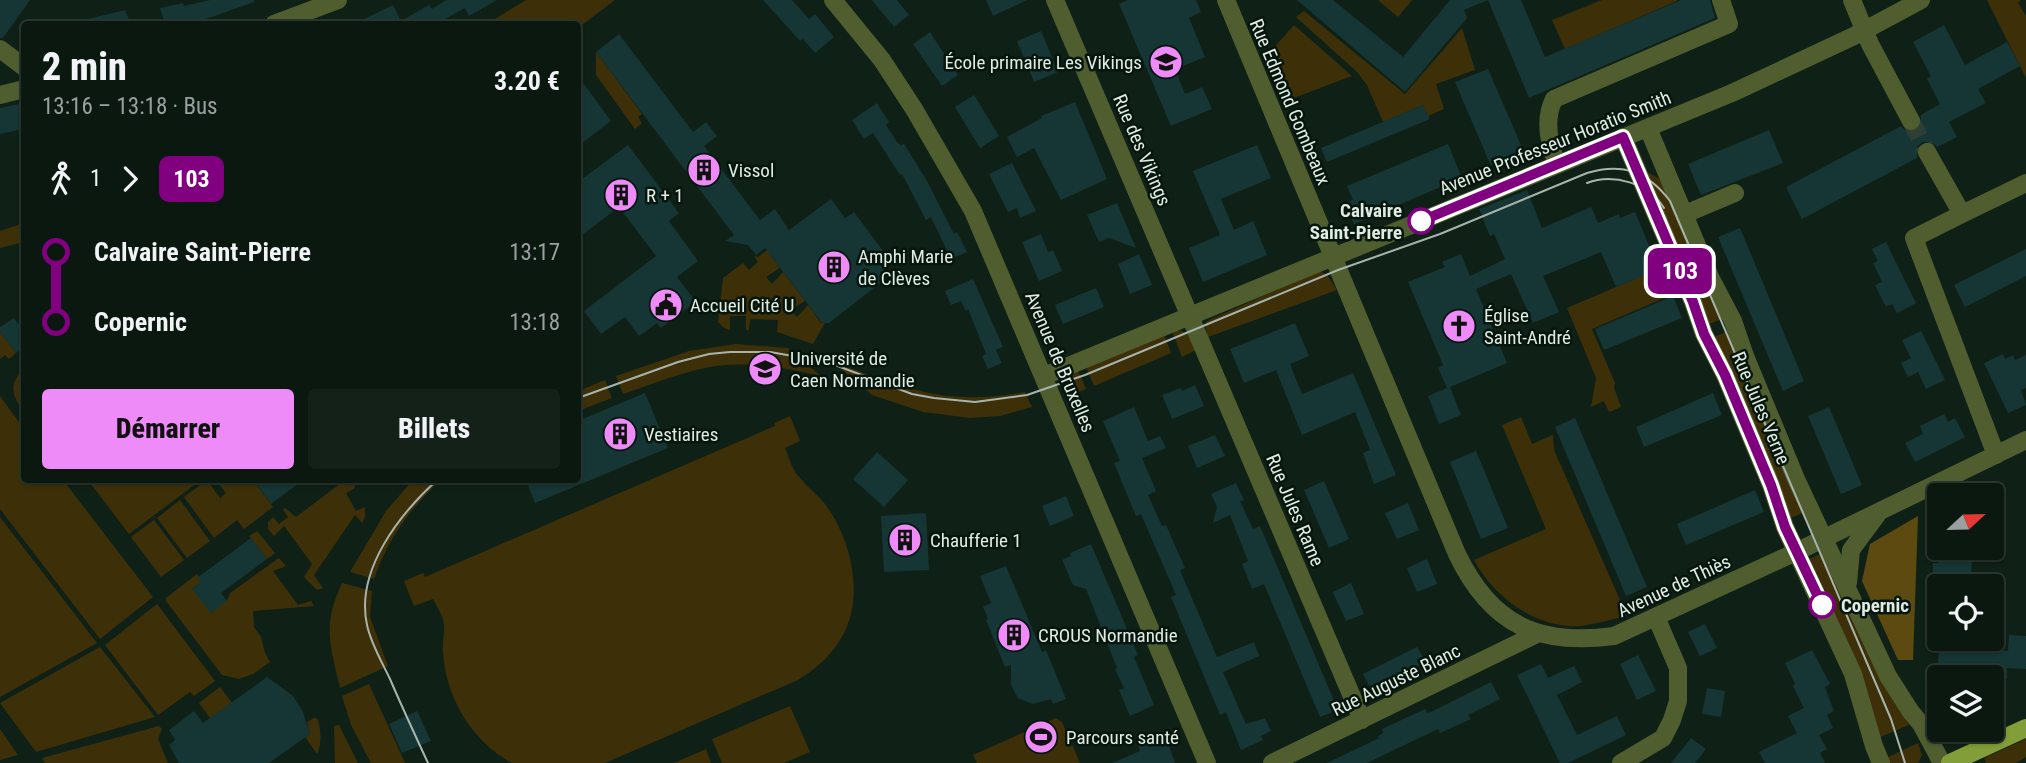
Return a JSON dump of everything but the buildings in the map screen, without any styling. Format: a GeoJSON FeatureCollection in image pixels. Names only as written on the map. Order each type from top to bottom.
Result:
{"type":"FeatureCollection","features":[{"type":"Feature","properties":{"kind":"main road"},"geometry":{"type":"LineString","coordinates":[[1950,763],[2026,728]]}},
{"type":"Feature","properties":{"kind":"street"},"geometry":{"type":"LineString","coordinates":[[282,21],[338,0]]}},
{"type":"Feature","properties":{"kind":"street","name":"Avenue de Bruxelles"},"geometry":{"type":"LineString","coordinates":[[833,0],[882,60],[944,157],[989,244],[1207,763]]}},
{"type":"Feature","properties":{"kind":"street","name":"Rue des Vikings"},"geometry":{"type":"LineString","coordinates":[[1055,0],[1191,316]]}},
{"type":"Feature","properties":{"kind":"street","name":"Rue Edmond Gombeaux"},"geometry":{"type":"LineString","coordinates":[[1226,0],[1333,258]]}},
{"type":"Feature","properties":{"kind":"street"},"geometry":{"type":"LineString","coordinates":[[1557,164],[1548,122],[1554,99],[1729,24],[1721,0]]}},
{"type":"Feature","properties":{"kind":"street"},"geometry":{"type":"LineString","coordinates":[[1852,0],[1870,44],[1911,121]]}},
{"type":"Feature","properties":{"kind":"street","name":"Avenue Professeur Horatio Smith"},"geometry":{"type":"LineString","coordinates":[[1044,376],[1765,79],[1921,0]]}},
{"type":"Feature","properties":{"kind":"street"},"geometry":{"type":"LineString","coordinates":[[0,49],[21,65]]}},
{"type":"Feature","properties":{"kind":"street"},"geometry":{"type":"LineString","coordinates":[[0,95],[21,90]]}},
{"type":"Feature","properties":{"kind":"street","name":"Rue Jules Verne"},"geometry":{"type":"LineString","coordinates":[[1648,128],[1711,279],[1733,321],[1796,479],[1888,676],[1921,724],[1941,763]]}},
{"type":"Feature","properties":{"kind":"street","name":"Rue Jules Verne"},"geometry":{"type":"LineString","coordinates":[[1623,137],[1704,334],[1725,375],[1771,485],[1796,552],[1853,674],[1881,763]]}},
{"type":"Feature","properties":{"kind":"street"},"geometry":{"type":"LineString","coordinates":[[1927,152],[1962,214]]}},
{"type":"Feature","properties":{"kind":"street"},"geometry":{"type":"LineString","coordinates":[[1996,455],[1914,238],[2026,183]]}},
{"type":"Feature","properties":{"kind":"street"},"geometry":{"type":"LineString","coordinates":[[1685,214],[1735,192]]}},
{"type":"Feature","properties":{"kind":"street","name":"Avenue de Thiès"},"geometry":{"type":"LineString","coordinates":[[1333,258],[1469,577],[1493,607],[1537,634],[1571,640],[1615,636],[1880,512],[2026,440]]}},
{"type":"Feature","properties":{"kind":"street","name":"Rue Jules Rame"},"geometry":{"type":"LineString","coordinates":[[1191,316],[1362,720]]}},
{"type":"Feature","properties":{"kind":"street","name":"Rue Jules Verne"},"geometry":{"type":"LineString","coordinates":[[1849,590],[1851,550],[1880,512]]}},
{"type":"Feature","properties":{"kind":"street"},"geometry":{"type":"LineString","coordinates":[[1621,763],[1663,738],[1678,701],[1678,668],[1656,617]]}},
{"type":"Feature","properties":{"kind":"street","name":"Rue Auguste Blanc"},"geometry":{"type":"LineString","coordinates":[[1272,763],[1537,634]]}},
{"type":"Feature","properties":{"kind":"shaded area"},"geometry":{"type":"Polygon","coordinates":[[[526,0],[615,0],[581,26],[581,21],[492,21],[526,0]]]}},
{"type":"Feature","properties":{"kind":"shaded area"},"geometry":{"type":"Polygon","coordinates":[[[1378,0],[1412,0],[1398,17],[1378,0]]]}},
{"type":"Feature","properties":{"kind":"shaded area"},"geometry":{"type":"Polygon","coordinates":[[[1602,0],[1677,1],[1565,49],[1552,20],[1602,0]]]}},
{"type":"Feature","properties":{"kind":"shaded area"},"geometry":{"type":"Polygon","coordinates":[[[1987,0],[2021,0],[2018,3],[2026,16],[2026,78],[1987,0]]]}},
{"type":"Feature","properties":{"kind":"shaded area"},"geometry":{"type":"Polygon","coordinates":[[[1304,11],[1405,94],[1462,28],[1475,70],[1436,84],[1444,109],[1428,116],[1423,105],[1383,122],[1367,85],[1357,72],[1296,17],[1304,11]]]}},
{"type":"Feature","properties":{"kind":"shaded area"},"geometry":{"type":"Polygon","coordinates":[[[1294,25],[1352,76],[1283,102],[1264,59],[1294,25]]]}},
{"type":"Feature","properties":{"kind":"shaded area"},"geometry":{"type":"Polygon","coordinates":[[[596,52],[642,114],[638,117],[642,123],[635,129],[596,75],[596,52]]]}},
{"type":"Feature","properties":{"kind":"shaded area"},"geometry":{"type":"Polygon","coordinates":[[[1643,170],[1658,178],[1667,188],[1727,317],[1704,326],[1643,170]]]}},
{"type":"Feature","properties":{"kind":"shaded area"},"geometry":{"type":"Polygon","coordinates":[[[21,224],[21,243],[0,248],[0,231],[21,224]]]}},
{"type":"Feature","properties":{"kind":"shaded area"},"geometry":{"type":"Polygon","coordinates":[[[767,250],[780,268],[766,277],[772,284],[783,272],[805,301],[790,310],[797,317],[808,305],[821,323],[825,323],[813,344],[777,332],[778,320],[750,319],[749,330],[746,330],[746,316],[730,316],[730,330],[718,322],[723,278],[743,263],[749,270],[758,262],[754,256],[758,257],[767,250]]]}},
{"type":"Feature","properties":{"kind":"shaded area"},"geometry":{"type":"Polygon","coordinates":[[[1658,269],[1671,295],[1592,329],[1615,383],[1614,388],[1621,407],[1609,412],[1604,401],[1591,407],[1596,378],[1567,308],[1658,269]]]}},
{"type":"Feature","properties":{"kind":"shaded area"},"geometry":{"type":"Polygon","coordinates":[[[1320,271],[1328,276],[1337,290],[1208,337],[1205,325],[1207,321],[1320,271]]]}},
{"type":"Feature","properties":{"kind":"shaded area"},"geometry":{"type":"Polygon","coordinates":[[[1732,329],[1808,511],[1786,520],[1710,339],[1732,329]]]}},
{"type":"Feature","properties":{"kind":"shaded area"},"geometry":{"type":"Polygon","coordinates":[[[1172,331],[1188,333],[1196,350],[1182,357],[1172,331]]]}},
{"type":"Feature","properties":{"kind":"shaded area"},"geometry":{"type":"Polygon","coordinates":[[[0,332],[16,353],[9,359],[5,355],[0,359],[0,332]]]}},
{"type":"Feature","properties":{"kind":"shaded area"},"geometry":{"type":"Polygon","coordinates":[[[1164,334],[1171,353],[1094,386],[1086,367],[1164,334]]]}},
{"type":"Feature","properties":{"kind":"shaded area"},"geometry":{"type":"Polygon","coordinates":[[[736,344],[788,348],[821,376],[775,367],[727,365],[687,372],[623,394],[616,376],[689,351],[736,344]]]}},
{"type":"Feature","properties":{"kind":"shaded area"},"geometry":{"type":"Polygon","coordinates":[[[833,362],[905,387],[949,396],[997,396],[1025,392],[1032,407],[1000,416],[970,418],[923,412],[872,395],[833,362]]]}},
{"type":"Feature","properties":{"kind":"shaded area"},"geometry":{"type":"Polygon","coordinates":[[[1078,370],[1086,389],[1066,397],[1064,382],[1078,370]]]}},
{"type":"Feature","properties":{"kind":"shaded area"},"geometry":{"type":"Polygon","coordinates":[[[21,372],[21,407],[14,390],[21,372]]]}},
{"type":"Feature","properties":{"kind":"shaded area"},"geometry":{"type":"Polygon","coordinates":[[[605,380],[612,398],[581,410],[581,390],[605,380]]]}},
{"type":"Feature","properties":{"kind":"shaded area"},"geometry":{"type":"Polygon","coordinates":[[[0,396],[21,425],[21,483],[65,483],[153,597],[100,639],[0,509],[0,396]]]}},
{"type":"Feature","properties":{"kind":"shaded area"},"geometry":{"type":"Polygon","coordinates":[[[790,416],[800,441],[785,448],[791,463],[834,519],[848,552],[852,570],[854,589],[848,624],[826,658],[798,680],[605,763],[512,763],[485,743],[463,716],[449,685],[443,651],[444,624],[440,611],[433,599],[414,606],[404,581],[423,573],[425,577],[775,426],[774,423],[790,416]]]}},
{"type":"Feature","properties":{"kind":"shaded area"},"geometry":{"type":"Polygon","coordinates":[[[1521,417],[1532,444],[1553,435],[1554,450],[1627,616],[1575,626],[1539,619],[1513,605],[1491,585],[1474,560],[1546,529],[1502,425],[1521,417]]]}},
{"type":"Feature","properties":{"kind":"shaded area"},"geometry":{"type":"Polygon","coordinates":[[[90,483],[197,483],[129,534],[90,483]]]}},
{"type":"Feature","properties":{"kind":"shaded area"},"geometry":{"type":"Polygon","coordinates":[[[203,483],[209,483],[220,498],[226,493],[218,483],[255,483],[273,507],[244,529],[237,520],[214,538],[184,497],[203,483]]]}},
{"type":"Feature","properties":{"kind":"shaded area"},"geometry":{"type":"Polygon","coordinates":[[[341,483],[354,483],[355,488],[346,493],[356,511],[365,507],[362,523],[355,515],[314,575],[323,588],[317,590],[304,577],[312,564],[284,526],[274,536],[268,529],[268,522],[273,517],[279,524],[288,517],[283,510],[285,508],[296,517],[341,483]]]}},
{"type":"Feature","properties":{"kind":"shaded area"},"geometry":{"type":"Polygon","coordinates":[[[410,483],[438,483],[401,525],[374,579],[350,572],[386,511],[410,483]]]}},
{"type":"Feature","properties":{"kind":"shaded area"},"geometry":{"type":"Polygon","coordinates":[[[180,500],[210,541],[187,558],[157,518],[180,500]]]}},
{"type":"Feature","properties":{"kind":"shaded area"},"geometry":{"type":"Polygon","coordinates":[[[1918,516],[1913,660],[1898,660],[1862,581],[1870,544],[1918,516]]]}},
{"type":"Feature","properties":{"kind":"shaded area"},"geometry":{"type":"Polygon","coordinates":[[[0,517],[97,643],[0,697],[0,517]]]}},
{"type":"Feature","properties":{"kind":"shaded area"},"geometry":{"type":"Polygon","coordinates":[[[154,520],[184,560],[161,577],[131,537],[154,520]]]}},
{"type":"Feature","properties":{"kind":"shaded area"},"geometry":{"type":"Polygon","coordinates":[[[257,531],[275,553],[267,559],[249,536],[257,531]]]}},
{"type":"Feature","properties":{"kind":"shaded area"},"geometry":{"type":"Polygon","coordinates":[[[1823,553],[1877,669],[1909,725],[1878,738],[1809,559],[1823,553]]]}},
{"type":"Feature","properties":{"kind":"shaded area"},"geometry":{"type":"Polygon","coordinates":[[[279,558],[286,566],[273,571],[298,605],[311,601],[314,606],[253,611],[254,627],[261,637],[270,662],[253,674],[239,679],[222,675],[166,598],[197,574],[201,582],[192,589],[227,601],[230,593],[279,558]]]}},
{"type":"Feature","properties":{"kind":"shaded area"},"geometry":{"type":"Polygon","coordinates":[[[342,583],[372,591],[370,617],[388,666],[340,688],[331,647],[330,624],[342,583]]]}},
{"type":"Feature","properties":{"kind":"shaded area"},"geometry":{"type":"Polygon","coordinates":[[[157,604],[215,681],[194,696],[190,692],[158,715],[105,645],[157,604]]]}},
{"type":"Feature","properties":{"kind":"shaded area"},"geometry":{"type":"Polygon","coordinates":[[[100,647],[155,717],[36,752],[0,703],[100,647]]]}},
{"type":"Feature","properties":{"kind":"shaded area"},"geometry":{"type":"Polygon","coordinates":[[[369,684],[405,763],[371,763],[351,725],[342,696],[369,684]]]}},
{"type":"Feature","properties":{"kind":"shaded area"},"geometry":{"type":"Polygon","coordinates":[[[220,687],[232,703],[210,718],[199,703],[220,687]]]}},
{"type":"Feature","properties":{"kind":"shaded area"},"geometry":{"type":"Polygon","coordinates":[[[790,706],[810,752],[784,763],[722,763],[712,739],[790,706]]]}},
{"type":"Feature","properties":{"kind":"shaded area"},"geometry":{"type":"Polygon","coordinates":[[[317,718],[320,731],[317,754],[305,737],[310,734],[307,722],[317,718]]]}},
{"type":"Feature","properties":{"kind":"shaded area","name":"Parcours santé"},"geometry":{"type":"Polygon","coordinates":[[[1056,718],[1062,722],[1080,763],[977,763],[973,755],[1056,718]]]}},
{"type":"Feature","properties":{"kind":"shaded area"},"geometry":{"type":"Polygon","coordinates":[[[339,725],[358,763],[335,763],[334,726],[339,725]]]}},
{"type":"Feature","properties":{"kind":"shaded area"},"geometry":{"type":"Polygon","coordinates":[[[159,726],[162,729],[158,739],[168,763],[45,763],[42,758],[159,726]]]}},
{"type":"Feature","properties":{"kind":"shaded area"},"geometry":{"type":"Polygon","coordinates":[[[0,729],[18,755],[0,760],[0,729]]]}},
{"type":"Feature","properties":{"kind":"shaded area"},"geometry":{"type":"Polygon","coordinates":[[[2026,739],[2026,757],[2016,763],[1986,763],[1984,758],[2026,739]]]}},
{"type":"Feature","properties":{"kind":"shaded area"},"geometry":{"type":"Polygon","coordinates":[[[1918,743],[1922,755],[1918,763],[1888,763],[1886,758],[1918,743]]]}},
{"type":"Feature","properties":{"kind":"shaded area"},"geometry":{"type":"Polygon","coordinates":[[[706,749],[711,763],[674,763],[706,749]]]}},
{"type":"Feature","properties":{"kind":"tunnel"},"geometry":{"type":"LineString","coordinates":[[1911,121],[1927,152]]}},
{"type":"Feature","properties":{"kind":"tram line"},"geometry":{"type":"LineString","coordinates":[[581,397],[678,362],[730,352],[770,352],[827,362],[912,394],[934,398],[975,402],[1027,395],[1085,375],[1338,270],[1440,234],[1587,173],[1612,169],[1634,172],[1653,183],[1670,201],[1891,719],[1905,763]]}},
{"type":"Feature","properties":{"kind":"tram line"},"geometry":{"type":"LineString","coordinates":[[1587,183],[1608,179],[1630,182],[1649,192],[1664,208]]}},
{"type":"Feature","properties":{"kind":"tram line"},"geometry":{"type":"LineString","coordinates":[[428,763],[371,639],[365,604],[374,564],[384,545],[395,526],[434,483]]}},
{"type":"Feature","properties":{"kind":"bus line","name":"103"},"geometry":{"type":"LineString","coordinates":[[1421,221],[1623,137],[1704,334],[1725,375],[1771,485],[1785,527],[1822,605]]}},
{"type":"Feature","properties":{"kind":"place","name":"École primaire Les Vikings"},"geometry":{"type":"Point","coordinates":[1166,62]}},
{"type":"Feature","properties":{"kind":"place","name":"Vissol"},"geometry":{"type":"Point","coordinates":[704,170]}},
{"type":"Feature","properties":{"kind":"place","name":"R + 1"},"geometry":{"type":"Point","coordinates":[621,195]}},
{"type":"Feature","properties":{"kind":"place","name":"Calvaire Saint-Pierre"},"geometry":{"type":"Point","coordinates":[1421,221]}},
{"type":"Feature","properties":{"kind":"place","name":"Amphi Marie de Clèves"},"geometry":{"type":"Point","coordinates":[834,267]}},
{"type":"Feature","properties":{"kind":"place","name":"Accueil Cité U"},"geometry":{"type":"Point","coordinates":[666,305]}},
{"type":"Feature","properties":{"kind":"place","name":"Église Saint-André"},"geometry":{"type":"Point","coordinates":[1459,326]}},
{"type":"Feature","properties":{"kind":"place","name":"Université de Caen Normandie"},"geometry":{"type":"Point","coordinates":[765,369]}},
{"type":"Feature","properties":{"kind":"place","name":"Vestiaires"},"geometry":{"type":"Point","coordinates":[620,434]}},
{"type":"Feature","properties":{"kind":"place","name":"Chaufferie 1"},"geometry":{"type":"Point","coordinates":[905,540]}},
{"type":"Feature","properties":{"kind":"place","name":"Copernic"},"geometry":{"type":"Point","coordinates":[1822,605]}},
{"type":"Feature","properties":{"kind":"place","name":"CROUS Normandie"},"geometry":{"type":"Point","coordinates":[1014,635]}},
{"type":"Feature","properties":{"kind":"place","name":"Parcours santé"},"geometry":{"type":"Point","coordinates":[1041,737]}}]}
